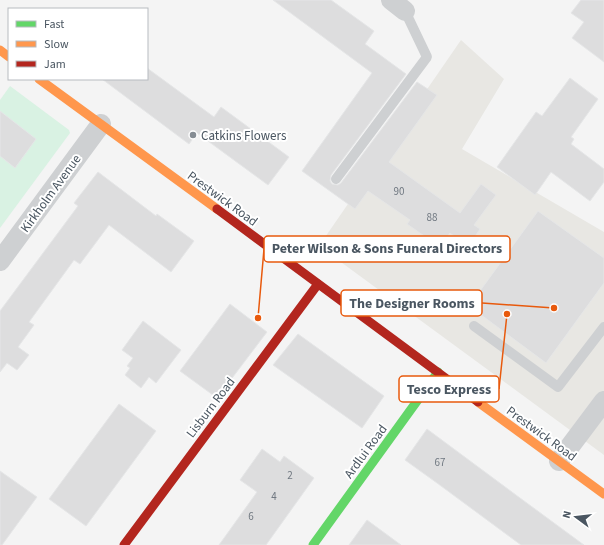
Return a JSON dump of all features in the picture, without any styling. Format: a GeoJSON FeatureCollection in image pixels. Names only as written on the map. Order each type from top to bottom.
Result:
{"type":"FeatureCollection","features":[{"type":"Feature","properties":{"kind":"main road"},"geometry":{"type":"LineString","coordinates":[[0,50],[8,56]]}},
{"type":"Feature","properties":{"kind":"main road","name":"Prestwick Road"},"geometry":{"type":"LineString","coordinates":[[41,80],[604,494]]}},
{"type":"Feature","properties":{"kind":"main road","name":"Lisburn Road"},"geometry":{"type":"LineString","coordinates":[[124,545],[318,284]]}},
{"type":"Feature","properties":{"kind":"main road","name":"Ardlui Road"},"geometry":{"type":"LineString","coordinates":[[313,545],[438,372]]}},
{"type":"Feature","properties":{"kind":"street","name":"Kirkholm Avenue"},"geometry":{"type":"LineString","coordinates":[[0,261],[101,124]]}},
{"type":"Feature","properties":{"kind":"street"},"geometry":{"type":"LineString","coordinates":[[559,461],[604,401]]}},
{"type":"Feature","properties":{"kind":"lane"},"geometry":{"type":"LineString","coordinates":[[336,179],[427,57],[398,6]]}},
{"type":"Feature","properties":{"kind":"lane"},"geometry":{"type":"LineString","coordinates":[[474,326],[558,387],[604,327]]}},
{"type":"Feature","properties":{"kind":"shaded area"},"geometry":{"type":"Polygon","coordinates":[[[461,40],[504,79],[462,149],[604,232],[604,455],[319,246],[461,40]]]}},
{"type":"Feature","properties":{"kind":"green space"},"geometry":{"type":"Polygon","coordinates":[[[10,86],[69,130],[70,133],[0,228],[0,100],[10,86]]]}},
{"type":"Feature","properties":{"kind":"building"},"geometry":{"type":"Polygon","coordinates":[[[273,0],[331,0],[374,31],[365,44],[406,74],[331,175],[330,181],[332,184],[338,185],[341,183],[417,82],[437,95],[389,162],[460,213],[481,184],[496,195],[474,225],[480,229],[468,247],[450,233],[440,247],[407,224],[410,220],[368,191],[355,209],[302,171],[372,73],[273,0]]]}},
{"type":"Feature","properties":{"kind":"building"},"geometry":{"type":"Polygon","coordinates":[[[581,0],[604,0],[604,62],[572,38],[584,22],[571,13],[581,0]]]}},
{"type":"Feature","properties":{"kind":"building"},"geometry":{"type":"Polygon","coordinates":[[[148,69],[214,117],[221,107],[289,157],[268,185],[197,133],[189,144],[103,80],[148,80],[148,69]]]}},
{"type":"Feature","properties":{"kind":"building"},"geometry":{"type":"Polygon","coordinates":[[[570,78],[598,99],[571,137],[574,139],[571,144],[604,169],[604,182],[590,201],[551,172],[535,195],[497,167],[536,112],[542,116],[570,78]]]}},
{"type":"Feature","properties":{"kind":"building"},"geometry":{"type":"Polygon","coordinates":[[[0,111],[36,139],[15,168],[0,156],[0,111]]]}},
{"type":"Feature","properties":{"kind":"building"},"geometry":{"type":"Polygon","coordinates":[[[98,172],[156,216],[157,214],[194,241],[171,272],[109,225],[80,264],[74,260],[29,322],[34,325],[18,347],[29,355],[17,370],[7,363],[0,372],[0,311],[78,206],[74,203],[98,172]]]}},
{"type":"Feature","properties":{"kind":"building"},"geometry":{"type":"Polygon","coordinates":[[[538,211],[604,258],[604,283],[546,363],[469,306],[538,211]]]}},
{"type":"Feature","properties":{"kind":"building"},"geometry":{"type":"Polygon","coordinates":[[[230,304],[267,332],[217,398],[180,371],[230,304]]]}},
{"type":"Feature","properties":{"kind":"building"},"geometry":{"type":"Polygon","coordinates":[[[143,321],[181,350],[156,383],[149,377],[141,388],[125,375],[130,368],[127,366],[133,358],[122,350],[143,321]]]}},
{"type":"Feature","properties":{"kind":"building"},"geometry":{"type":"Polygon","coordinates":[[[298,334],[384,396],[362,428],[273,365],[298,334]]]}},
{"type":"Feature","properties":{"kind":"building"},"geometry":{"type":"Polygon","coordinates":[[[119,404],[156,431],[86,526],[49,499],[119,404]]]}},
{"type":"Feature","properties":{"kind":"building"},"geometry":{"type":"Polygon","coordinates":[[[427,429],[584,545],[521,545],[405,460],[427,429]]]}},
{"type":"Feature","properties":{"kind":"building"},"geometry":{"type":"Polygon","coordinates":[[[262,449],[280,462],[284,456],[314,478],[266,545],[219,545],[257,492],[240,480],[262,449]]]}},
{"type":"Feature","properties":{"kind":"building"},"geometry":{"type":"Polygon","coordinates":[[[0,471],[37,497],[2,545],[0,545],[0,471]]]}},
{"type":"Feature","properties":{"kind":"building"},"geometry":{"type":"Polygon","coordinates":[[[367,520],[401,545],[349,545],[367,520]]]}},
{"type":"Feature","properties":{"kind":"traffic: fast"},"geometry":{"type":"LineString","coordinates":[[313,545],[438,372]]}},
{"type":"Feature","properties":{"kind":"traffic: slow"},"geometry":{"type":"LineString","coordinates":[[0,50],[8,56]]}},
{"type":"Feature","properties":{"kind":"traffic: slow"},"geometry":{"type":"LineString","coordinates":[[40,80],[217,209]]}},
{"type":"Feature","properties":{"kind":"traffic: slow"},"geometry":{"type":"LineString","coordinates":[[478,402],[604,494]]}},
{"type":"Feature","properties":{"kind":"traffic: jam"},"geometry":{"type":"LineString","coordinates":[[217,209],[478,402]]}},
{"type":"Feature","properties":{"kind":"traffic: jam"},"geometry":{"type":"LineString","coordinates":[[124,545],[318,284]]}},
{"type":"Feature","properties":{"kind":"place","name":"Catkins Flowers"},"geometry":{"type":"Point","coordinates":[193,135]}},
{"type":"Feature","properties":{"kind":"place","name":"The Designer Rooms"},"geometry":{"type":"Point","coordinates":[554,308]}},
{"type":"Feature","properties":{"kind":"place","name":"Tesco Express"},"geometry":{"type":"Point","coordinates":[507,314]}},
{"type":"Feature","properties":{"kind":"place","name":"Peter Wilson & Sons Funeral Directors"},"geometry":{"type":"Point","coordinates":[258,318]}}]}
